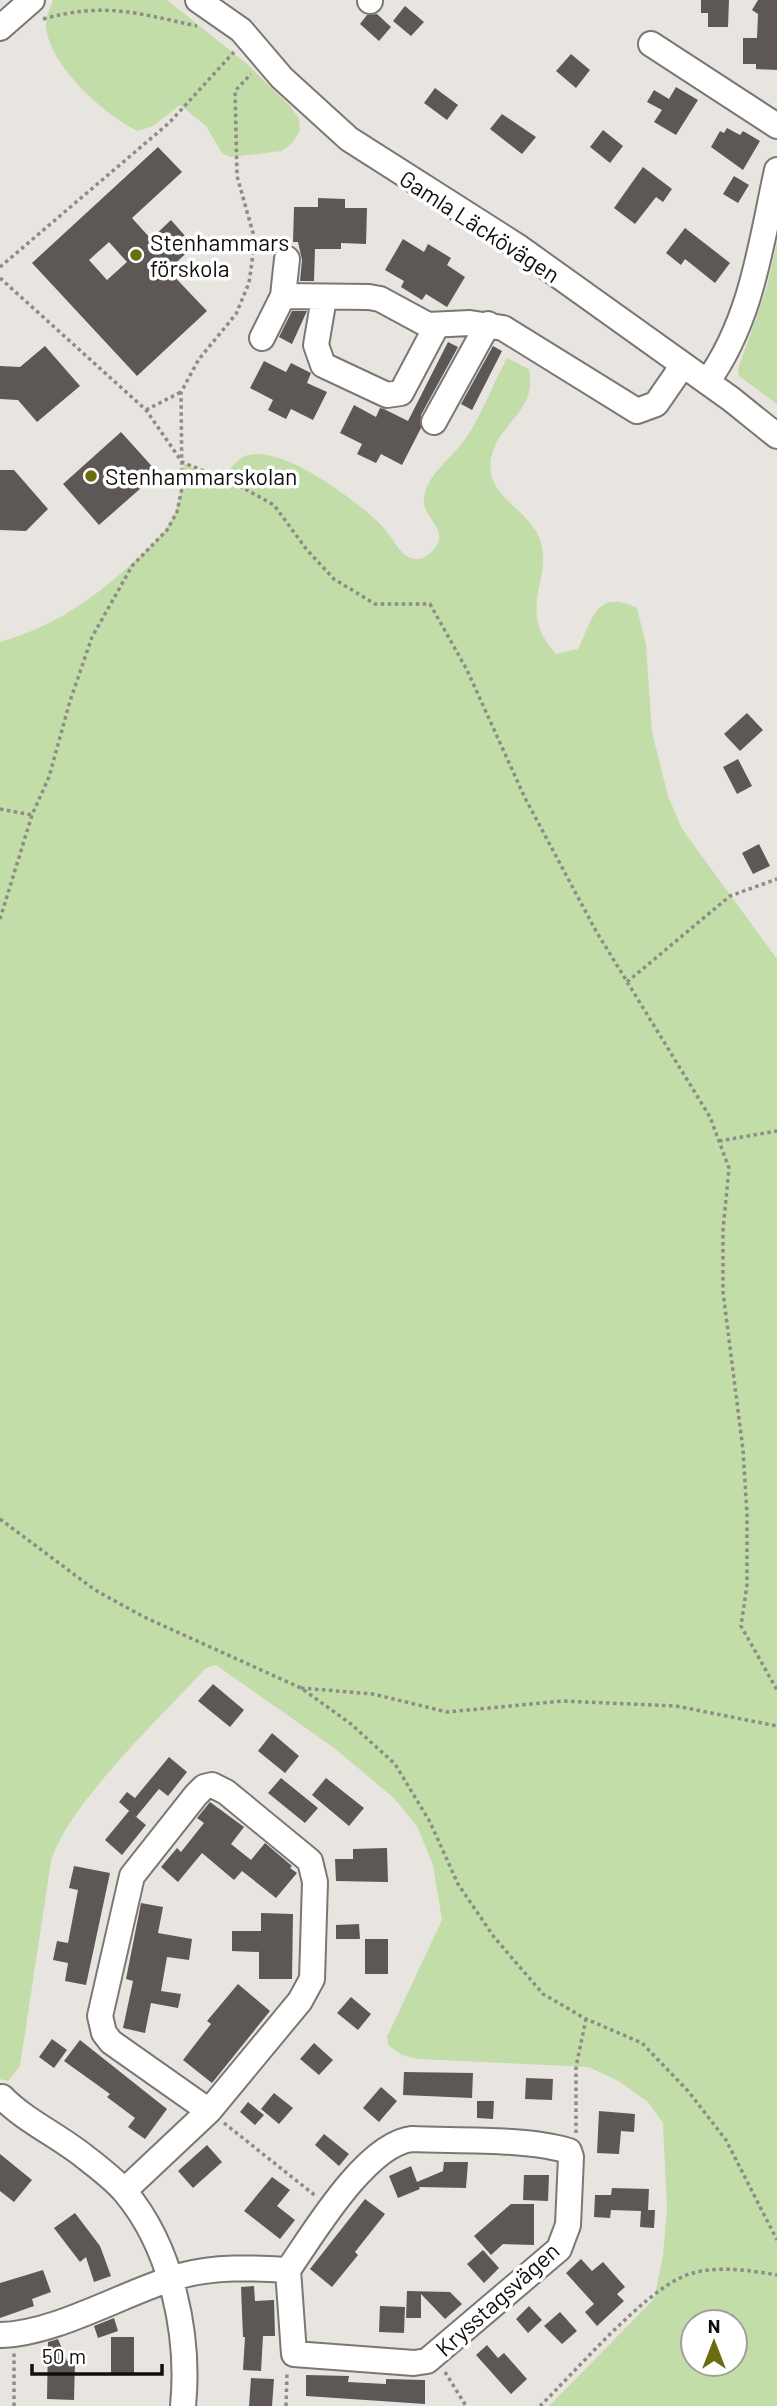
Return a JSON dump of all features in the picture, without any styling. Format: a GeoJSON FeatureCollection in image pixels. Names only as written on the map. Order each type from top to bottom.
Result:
{"type":"FeatureCollection","features":[{"type":"Feature","properties":{"kind":"street","name":"Gamla Läckövägen"},"geometry":{"type":"LineString","coordinates":[[198,0],[241,30],[282,78],[360,147],[517,246],[707,382],[777,436]]}},
{"type":"Feature","properties":{"kind":"street"},"geometry":{"type":"LineString","coordinates":[[0,27],[36,10]]}},
{"type":"Feature","properties":{"kind":"street"},"geometry":{"type":"LineString","coordinates":[[651,44],[777,125]]}},
{"type":"Feature","properties":{"kind":"street"},"geometry":{"type":"LineString","coordinates":[[707,382],[726,352],[745,309],[777,170]]}},
{"type":"Feature","properties":{"kind":"street"},"geometry":{"type":"LineString","coordinates":[[262,338],[283,296],[287,259]]}},
{"type":"Feature","properties":{"kind":"street"},"geometry":{"type":"LineString","coordinates":[[283,296],[380,299],[436,327],[488,324],[503,328],[637,411],[656,404],[683,365]]}},
{"type":"Feature","properties":{"kind":"street"},"geometry":{"type":"LineString","coordinates":[[324,298],[316,345],[323,365],[387,395],[401,393],[436,327]]}},
{"type":"Feature","properties":{"kind":"street"},"geometry":{"type":"LineString","coordinates":[[434,422],[488,324]]}},
{"type":"Feature","properties":{"kind":"street"},"geometry":{"type":"LineString","coordinates":[[124,2191],[209,2111],[309,1987],[314,1968],[315,1882],[310,1861],[226,1792],[212,1784],[196,1796],[132,1876],[100,2017],[104,2033],[111,2042],[209,2111]]}},
{"type":"Feature","properties":{"kind":"street"},"geometry":{"type":"LineString","coordinates":[[3,2103],[70,2145],[124,2191],[150,2234],[169,2280],[183,2353],[183,2406]]}},
{"type":"Feature","properties":{"kind":"street"},"geometry":{"type":"LineString","coordinates":[[294,2354],[288,2270],[331,2209],[379,2154],[403,2140],[531,2145],[569,2151]]}},
{"type":"Feature","properties":{"kind":"street","name":"Krysstagsvägen"},"geometry":{"type":"LineString","coordinates":[[294,2354],[414,2363],[435,2356],[562,2244],[568,2225],[569,2151]]}},
{"type":"Feature","properties":{"kind":"street"},"geometry":{"type":"LineString","coordinates":[[7,2334],[94,2309],[169,2280],[232,2269],[288,2270]]}},
{"type":"Feature","properties":{"kind":"path"},"geometry":{"type":"LineString","coordinates":[[36,10],[111,9],[202,27]]}},
{"type":"Feature","properties":{"kind":"path"},"geometry":{"type":"LineString","coordinates":[[0,267],[169,123],[235,54],[227,47]]}},
{"type":"Feature","properties":{"kind":"path"},"geometry":{"type":"LineString","coordinates":[[0,919],[32,815],[49,777],[92,637],[132,566],[167,530],[177,512],[182,488],[181,392],[199,359],[236,314],[249,283],[255,240],[237,176],[235,91],[256,70]]}},
{"type":"Feature","properties":{"kind":"path"},"geometry":{"type":"LineString","coordinates":[[0,278],[146,410],[182,462],[238,485],[274,505],[307,550],[334,579],[375,604],[430,604],[467,670],[525,798],[596,931],[710,1117],[729,1168],[723,1230],[723,1292],[743,1450],[747,1514],[747,1585],[741,1626],[777,1690]]}},
{"type":"Feature","properties":{"kind":"path"},"geometry":{"type":"LineString","coordinates":[[146,410],[181,392]]}},
{"type":"Feature","properties":{"kind":"path"},"geometry":{"type":"LineString","coordinates":[[0,809],[32,815]]}},
{"type":"Feature","properties":{"kind":"path"},"geometry":{"type":"LineString","coordinates":[[627,982],[730,896],[777,878]]}},
{"type":"Feature","properties":{"kind":"path"},"geometry":{"type":"LineString","coordinates":[[719,1141],[777,1131]]}},
{"type":"Feature","properties":{"kind":"path"},"geometry":{"type":"LineString","coordinates":[[0,1519],[114,1601],[218,1652],[301,1688],[351,1724],[395,1764],[430,1822],[458,1884],[494,1937],[543,1994],[586,2019],[642,2043],[688,2091],[726,2140],[777,2240]]}},
{"type":"Feature","properties":{"kind":"path"},"geometry":{"type":"LineString","coordinates":[[301,1688],[373,1694],[447,1712],[562,1701],[676,1706],[777,1726]]}},
{"type":"Feature","properties":{"kind":"path"},"geometry":{"type":"LineString","coordinates":[[569,2151],[576,2138],[576,2067],[586,2019]]}},
{"type":"Feature","properties":{"kind":"path"},"geometry":{"type":"LineString","coordinates":[[209,2111],[331,2209]]}},
{"type":"Feature","properties":{"kind":"path"},"geometry":{"type":"LineString","coordinates":[[540,2406],[656,2292],[683,2276],[715,2269],[777,2275]]}},
{"type":"Feature","properties":{"kind":"path"},"geometry":{"type":"LineString","coordinates":[[7,2334],[14,2406]]}},
{"type":"Feature","properties":{"kind":"path"},"geometry":{"type":"LineString","coordinates":[[286,2406],[288,2362],[294,2354]]}},
{"type":"Feature","properties":{"kind":"path"},"geometry":{"type":"LineString","coordinates":[[435,2356],[466,2406]]}},
{"type":"Feature","properties":{"kind":"green space"},"geometry":{"type":"Polygon","coordinates":[[[53,0],[167,0],[246,63],[291,107],[299,119],[300,130],[293,142],[282,151],[230,157],[222,153],[206,126],[180,105],[153,126],[138,131],[124,124],[81,88],[57,57],[46,27],[53,0]]]}},
{"type":"Feature","properties":{"kind":"green space"},"geometry":{"type":"Polygon","coordinates":[[[777,243],[777,404],[739,376],[738,369],[766,290],[777,243]]]}},
{"type":"Feature","properties":{"kind":"green space"},"geometry":{"type":"Polygon","coordinates":[[[507,358],[529,369],[528,396],[495,446],[491,471],[499,491],[537,533],[543,563],[536,606],[543,637],[556,654],[578,649],[592,618],[604,605],[612,602],[623,603],[637,608],[646,645],[652,732],[668,796],[682,829],[777,959],[777,2406],[549,2406],[654,2299],[663,2256],[667,2208],[663,2123],[648,2102],[620,2082],[589,2067],[418,2059],[402,2055],[389,2046],[387,2037],[442,1920],[433,1865],[417,1826],[394,1798],[333,1747],[216,1665],[206,1668],[119,1761],[76,1813],[61,1838],[51,1861],[20,2066],[8,2081],[0,2079],[0,642],[39,628],[75,608],[109,584],[151,546],[176,510],[184,463],[219,483],[240,459],[254,454],[273,456],[293,464],[315,475],[355,502],[382,526],[405,555],[421,559],[436,546],[439,538],[436,525],[424,505],[426,489],[435,473],[466,438],[507,358]]]}},
{"type":"Feature","properties":{"kind":"building"},"geometry":{"type":"Polygon","coordinates":[[[701,0],[729,0],[728,27],[708,27],[708,13],[701,13],[701,0]]]}},
{"type":"Feature","properties":{"kind":"building"},"geometry":{"type":"Polygon","coordinates":[[[758,0],[777,0],[777,70],[756,69],[756,64],[743,64],[743,38],[757,38],[758,14],[752,10],[758,0]]]}},
{"type":"Feature","properties":{"kind":"building"},"geometry":{"type":"Polygon","coordinates":[[[405,6],[424,22],[411,36],[393,21],[405,6]]]}},
{"type":"Feature","properties":{"kind":"building"},"geometry":{"type":"Polygon","coordinates":[[[377,14],[391,27],[379,41],[360,24],[367,15],[377,14]]]}},
{"type":"Feature","properties":{"kind":"building"},"geometry":{"type":"Polygon","coordinates":[[[571,54],[590,70],[576,88],[556,71],[571,54]]]}},
{"type":"Feature","properties":{"kind":"building"},"geometry":{"type":"Polygon","coordinates":[[[676,87],[698,100],[676,135],[654,122],[662,110],[647,102],[654,90],[669,99],[676,87]]]}},
{"type":"Feature","properties":{"kind":"building"},"geometry":{"type":"Polygon","coordinates":[[[435,88],[458,105],[447,120],[424,103],[435,88]]]}},
{"type":"Feature","properties":{"kind":"building"},"geometry":{"type":"Polygon","coordinates":[[[502,114],[536,137],[522,154],[490,129],[502,114]]]}},
{"type":"Feature","properties":{"kind":"building"},"geometry":{"type":"Polygon","coordinates":[[[727,128],[740,135],[743,131],[760,141],[743,170],[711,147],[720,131],[724,133],[727,128]]]}},
{"type":"Feature","properties":{"kind":"building"},"geometry":{"type":"Polygon","coordinates":[[[603,130],[623,146],[610,163],[590,147],[603,130]]]}},
{"type":"Feature","properties":{"kind":"building"},"geometry":{"type":"Polygon","coordinates":[[[158,147],[182,172],[132,218],[151,239],[171,220],[194,246],[168,270],[207,311],[137,376],[32,263],[158,147]],[[109,242],[89,260],[107,280],[127,262],[109,242]]]}},
{"type":"Feature","properties":{"kind":"building"},"geometry":{"type":"Polygon","coordinates":[[[643,167],[672,189],[663,202],[656,197],[635,224],[614,208],[643,167]]]}},
{"type":"Feature","properties":{"kind":"building"},"geometry":{"type":"Polygon","coordinates":[[[734,176],[749,185],[738,203],[723,194],[734,176]]]}},
{"type":"Feature","properties":{"kind":"building"},"geometry":{"type":"Polygon","coordinates":[[[318,198],[345,199],[345,208],[367,208],[366,244],[341,243],[341,249],[315,249],[314,281],[300,281],[302,260],[298,242],[293,242],[294,207],[318,207],[318,198]]]}},
{"type":"Feature","properties":{"kind":"building"},"geometry":{"type":"Polygon","coordinates":[[[685,228],[730,263],[715,283],[685,259],[681,265],[666,253],[685,228]]]}},
{"type":"Feature","properties":{"kind":"building"},"geometry":{"type":"Polygon","coordinates":[[[403,239],[424,252],[428,244],[451,258],[447,265],[465,277],[447,307],[426,294],[422,300],[401,287],[404,281],[385,270],[403,239]]]}},
{"type":"Feature","properties":{"kind":"building"},"geometry":{"type":"Polygon","coordinates":[[[292,311],[307,311],[292,344],[279,337],[292,311]]]}},
{"type":"Feature","properties":{"kind":"building"},"geometry":{"type":"Polygon","coordinates":[[[448,342],[458,347],[421,415],[421,428],[402,465],[381,454],[376,463],[357,454],[362,444],[340,433],[354,405],[376,417],[380,408],[408,421],[448,342]]]}},
{"type":"Feature","properties":{"kind":"building"},"geometry":{"type":"Polygon","coordinates":[[[45,346],[80,386],[37,422],[18,400],[0,399],[0,366],[20,367],[45,346]]]}},
{"type":"Feature","properties":{"kind":"building"},"geometry":{"type":"Polygon","coordinates":[[[493,346],[502,351],[472,410],[461,404],[493,346]]]}},
{"type":"Feature","properties":{"kind":"building"},"geometry":{"type":"Polygon","coordinates":[[[264,361],[286,372],[291,363],[311,373],[307,383],[327,392],[313,420],[291,409],[286,419],[268,410],[273,400],[250,388],[264,361]]]}},
{"type":"Feature","properties":{"kind":"building"},"geometry":{"type":"Polygon","coordinates":[[[121,432],[158,473],[99,525],[63,484],[121,432]]]}},
{"type":"Feature","properties":{"kind":"building"},"geometry":{"type":"Polygon","coordinates":[[[0,470],[14,470],[48,509],[26,531],[0,530],[0,470]]]}},
{"type":"Feature","properties":{"kind":"building"},"geometry":{"type":"Polygon","coordinates":[[[747,713],[763,730],[740,751],[724,734],[747,713]]]}},
{"type":"Feature","properties":{"kind":"building"},"geometry":{"type":"Polygon","coordinates":[[[738,759],[752,786],[737,794],[723,767],[738,759]]]}},
{"type":"Feature","properties":{"kind":"building"},"geometry":{"type":"Polygon","coordinates":[[[759,844],[770,866],[753,874],[742,853],[759,844]]]}},
{"type":"Feature","properties":{"kind":"building"},"geometry":{"type":"Polygon","coordinates":[[[213,1684],[244,1710],[230,1727],[198,1701],[213,1684]]]}},
{"type":"Feature","properties":{"kind":"building"},"geometry":{"type":"Polygon","coordinates":[[[272,1733],[299,1756],[285,1773],[258,1751],[272,1733]]]}},
{"type":"Feature","properties":{"kind":"building"},"geometry":{"type":"Polygon","coordinates":[[[169,1757],[187,1772],[168,1796],[159,1789],[136,1817],[119,1802],[127,1792],[135,1798],[169,1757]]]}},
{"type":"Feature","properties":{"kind":"building"},"geometry":{"type":"Polygon","coordinates":[[[281,1778],[318,1808],[305,1823],[268,1793],[281,1778]]]}},
{"type":"Feature","properties":{"kind":"building"},"geometry":{"type":"Polygon","coordinates":[[[326,1778],[364,1808],[349,1826],[312,1795],[326,1778]]]}},
{"type":"Feature","properties":{"kind":"building"},"geometry":{"type":"Polygon","coordinates":[[[210,1802],[244,1827],[231,1844],[251,1860],[265,1843],[297,1873],[276,1898],[242,1871],[234,1880],[202,1853],[178,1882],[161,1867],[177,1848],[181,1852],[204,1823],[197,1818],[210,1802]]]}},
{"type":"Feature","properties":{"kind":"building"},"geometry":{"type":"Polygon","coordinates":[[[129,1811],[146,1825],[122,1855],[105,1840],[129,1811]]]}},
{"type":"Feature","properties":{"kind":"building"},"geometry":{"type":"Polygon","coordinates":[[[387,1848],[388,1882],[336,1881],[335,1859],[353,1859],[353,1849],[387,1848]]]}},
{"type":"Feature","properties":{"kind":"building"},"geometry":{"type":"Polygon","coordinates":[[[74,1866],[110,1873],[86,1985],[65,1981],[68,1963],[53,1960],[57,1941],[68,1943],[78,1890],[69,1888],[74,1866]]]}},
{"type":"Feature","properties":{"kind":"building"},"geometry":{"type":"Polygon","coordinates":[[[141,1903],[163,1907],[158,1933],[192,1939],[189,1960],[167,1957],[161,1991],[181,1994],[178,2008],[151,2003],[145,2033],[123,2028],[133,1981],[126,1979],[141,1903]]]}},
{"type":"Feature","properties":{"kind":"building"},"geometry":{"type":"Polygon","coordinates":[[[261,1913],[293,1914],[292,1979],[259,1979],[259,1952],[232,1951],[232,1931],[261,1931],[261,1913]]]}},
{"type":"Feature","properties":{"kind":"building"},"geometry":{"type":"Polygon","coordinates":[[[359,1924],[360,1939],[336,1939],[336,1925],[359,1924]]]}},
{"type":"Feature","properties":{"kind":"building"},"geometry":{"type":"Polygon","coordinates":[[[365,1939],[388,1939],[388,1974],[365,1974],[365,1939]]]}},
{"type":"Feature","properties":{"kind":"building"},"geometry":{"type":"Polygon","coordinates":[[[238,1984],[270,2011],[212,2083],[183,2060],[211,2024],[207,2021],[238,1984]]]}},
{"type":"Feature","properties":{"kind":"building"},"geometry":{"type":"Polygon","coordinates":[[[351,1997],[371,2014],[358,2030],[337,2013],[351,1997]]]}},
{"type":"Feature","properties":{"kind":"building"},"geometry":{"type":"Polygon","coordinates":[[[52,2039],[67,2050],[54,2068],[39,2057],[52,2039]]]}},
{"type":"Feature","properties":{"kind":"building"},"geometry":{"type":"Polygon","coordinates":[[[80,2040],[167,2109],[145,2139],[128,2127],[135,2118],[107,2097],[110,2094],[64,2061],[80,2040]]]}},
{"type":"Feature","properties":{"kind":"building"},"geometry":{"type":"Polygon","coordinates":[[[314,2043],[333,2060],[319,2075],[300,2059],[314,2043]]]}},
{"type":"Feature","properties":{"kind":"building"},"geometry":{"type":"Polygon","coordinates":[[[404,2072],[473,2073],[472,2098],[403,2095],[404,2072]]]}},
{"type":"Feature","properties":{"kind":"building"},"geometry":{"type":"Polygon","coordinates":[[[526,2078],[553,2079],[552,2100],[525,2099],[526,2078]]]}},
{"type":"Feature","properties":{"kind":"building"},"geometry":{"type":"Polygon","coordinates":[[[381,2087],[397,2101],[379,2122],[363,2108],[381,2087]]]}},
{"type":"Feature","properties":{"kind":"building"},"geometry":{"type":"Polygon","coordinates":[[[274,2093],[293,2108],[279,2124],[261,2109],[274,2093]]]}},
{"type":"Feature","properties":{"kind":"building"},"geometry":{"type":"Polygon","coordinates":[[[477,2101],[494,2101],[493,2119],[477,2118],[477,2101]]]}},
{"type":"Feature","properties":{"kind":"building"},"geometry":{"type":"Polygon","coordinates":[[[248,2102],[264,2115],[255,2125],[240,2112],[248,2102]]]}},
{"type":"Feature","properties":{"kind":"building"},"geometry":{"type":"Polygon","coordinates":[[[599,2111],[635,2114],[634,2132],[621,2131],[619,2154],[597,2153],[599,2111]]]}},
{"type":"Feature","properties":{"kind":"building"},"geometry":{"type":"Polygon","coordinates":[[[324,2134],[349,2154],[339,2166],[315,2145],[324,2134]]]}},
{"type":"Feature","properties":{"kind":"building"},"geometry":{"type":"Polygon","coordinates":[[[207,2145],[222,2162],[193,2188],[178,2171],[207,2145]]]}},
{"type":"Feature","properties":{"kind":"building"},"geometry":{"type":"Polygon","coordinates":[[[0,2154],[32,2180],[14,2202],[0,2191],[0,2154]]]}},
{"type":"Feature","properties":{"kind":"building"},"geometry":{"type":"Polygon","coordinates":[[[444,2162],[468,2162],[466,2188],[419,2187],[420,2189],[398,2198],[389,2176],[411,2166],[417,2182],[443,2171],[444,2162]]]}},
{"type":"Feature","properties":{"kind":"building"},"geometry":{"type":"Polygon","coordinates":[[[524,2175],[549,2175],[548,2201],[523,2200],[524,2175]]]}},
{"type":"Feature","properties":{"kind":"building"},"geometry":{"type":"Polygon","coordinates":[[[272,2177],[290,2190],[277,2206],[295,2220],[280,2239],[244,2211],[272,2177]]]}},
{"type":"Feature","properties":{"kind":"building"},"geometry":{"type":"Polygon","coordinates":[[[612,2188],[649,2189],[648,2210],[655,2210],[654,2228],[640,2227],[641,2211],[611,2210],[610,2218],[594,2217],[595,2195],[611,2195],[612,2188]]]}},
{"type":"Feature","properties":{"kind":"building"},"geometry":{"type":"Polygon","coordinates":[[[365,2199],[385,2214],[355,2252],[358,2255],[332,2287],[310,2269],[365,2199]]]}},
{"type":"Feature","properties":{"kind":"building"},"geometry":{"type":"Polygon","coordinates":[[[511,2204],[534,2204],[534,2245],[503,2244],[491,2255],[474,2236],[511,2204]]]}},
{"type":"Feature","properties":{"kind":"building"},"geometry":{"type":"Polygon","coordinates":[[[75,2213],[100,2246],[111,2276],[94,2282],[86,2257],[80,2262],[54,2228],[75,2213]]]}},
{"type":"Feature","properties":{"kind":"building"},"geometry":{"type":"Polygon","coordinates":[[[483,2250],[499,2268],[484,2283],[467,2264],[483,2250]]]}},
{"type":"Feature","properties":{"kind":"building"},"geometry":{"type":"Polygon","coordinates":[[[581,2259],[592,2271],[603,2262],[625,2287],[617,2294],[624,2301],[597,2326],[585,2312],[594,2304],[566,2273],[581,2259]]]}},
{"type":"Feature","properties":{"kind":"building"},"geometry":{"type":"Polygon","coordinates":[[[43,2270],[51,2292],[32,2299],[34,2306],[0,2318],[0,2283],[43,2270]]]}},
{"type":"Feature","properties":{"kind":"building"},"geometry":{"type":"Polygon","coordinates":[[[254,2286],[255,2301],[274,2300],[275,2336],[263,2336],[261,2371],[243,2370],[245,2337],[241,2287],[254,2286]]]}},
{"type":"Feature","properties":{"kind":"building"},"geometry":{"type":"Polygon","coordinates":[[[407,2291],[450,2292],[462,2304],[445,2319],[421,2294],[421,2318],[406,2318],[407,2291]]]}},
{"type":"Feature","properties":{"kind":"building"},"geometry":{"type":"Polygon","coordinates":[[[380,2306],[405,2307],[404,2333],[379,2332],[380,2306]]]}},
{"type":"Feature","properties":{"kind":"building"},"geometry":{"type":"Polygon","coordinates":[[[529,2306],[542,2320],[528,2333],[516,2319],[529,2306]]]}},
{"type":"Feature","properties":{"kind":"building"},"geometry":{"type":"Polygon","coordinates":[[[560,2312],[577,2331],[562,2344],[544,2326],[560,2312]]]}},
{"type":"Feature","properties":{"kind":"building"},"geometry":{"type":"Polygon","coordinates":[[[114,2318],[118,2331],[98,2338],[94,2326],[114,2318]]]}},
{"type":"Feature","properties":{"kind":"building"},"geometry":{"type":"Polygon","coordinates":[[[111,2337],[134,2337],[134,2374],[111,2374],[111,2337]]]}},
{"type":"Feature","properties":{"kind":"building"},"geometry":{"type":"Polygon","coordinates":[[[58,2339],[67,2361],[75,2361],[74,2400],[47,2399],[48,2342],[58,2339]]]}},
{"type":"Feature","properties":{"kind":"building"},"geometry":{"type":"Polygon","coordinates":[[[487,2345],[498,2358],[504,2353],[527,2379],[511,2394],[476,2355],[487,2345]]]}},
{"type":"Feature","properties":{"kind":"building"},"geometry":{"type":"Polygon","coordinates":[[[306,2375],[349,2376],[348,2382],[386,2384],[386,2379],[425,2380],[425,2404],[306,2396],[306,2375]]]}},
{"type":"Feature","properties":{"kind":"building"},"geometry":{"type":"Polygon","coordinates":[[[251,2378],[274,2379],[272,2406],[249,2406],[251,2378]]]}},
{"type":"Feature","properties":{"kind":"place","name":"Stenhammars förskola"},"geometry":{"type":"Point","coordinates":[136,255]}},
{"type":"Feature","properties":{"kind":"place","name":"Stenhammarskolan"},"geometry":{"type":"Point","coordinates":[91,476]}}]}
